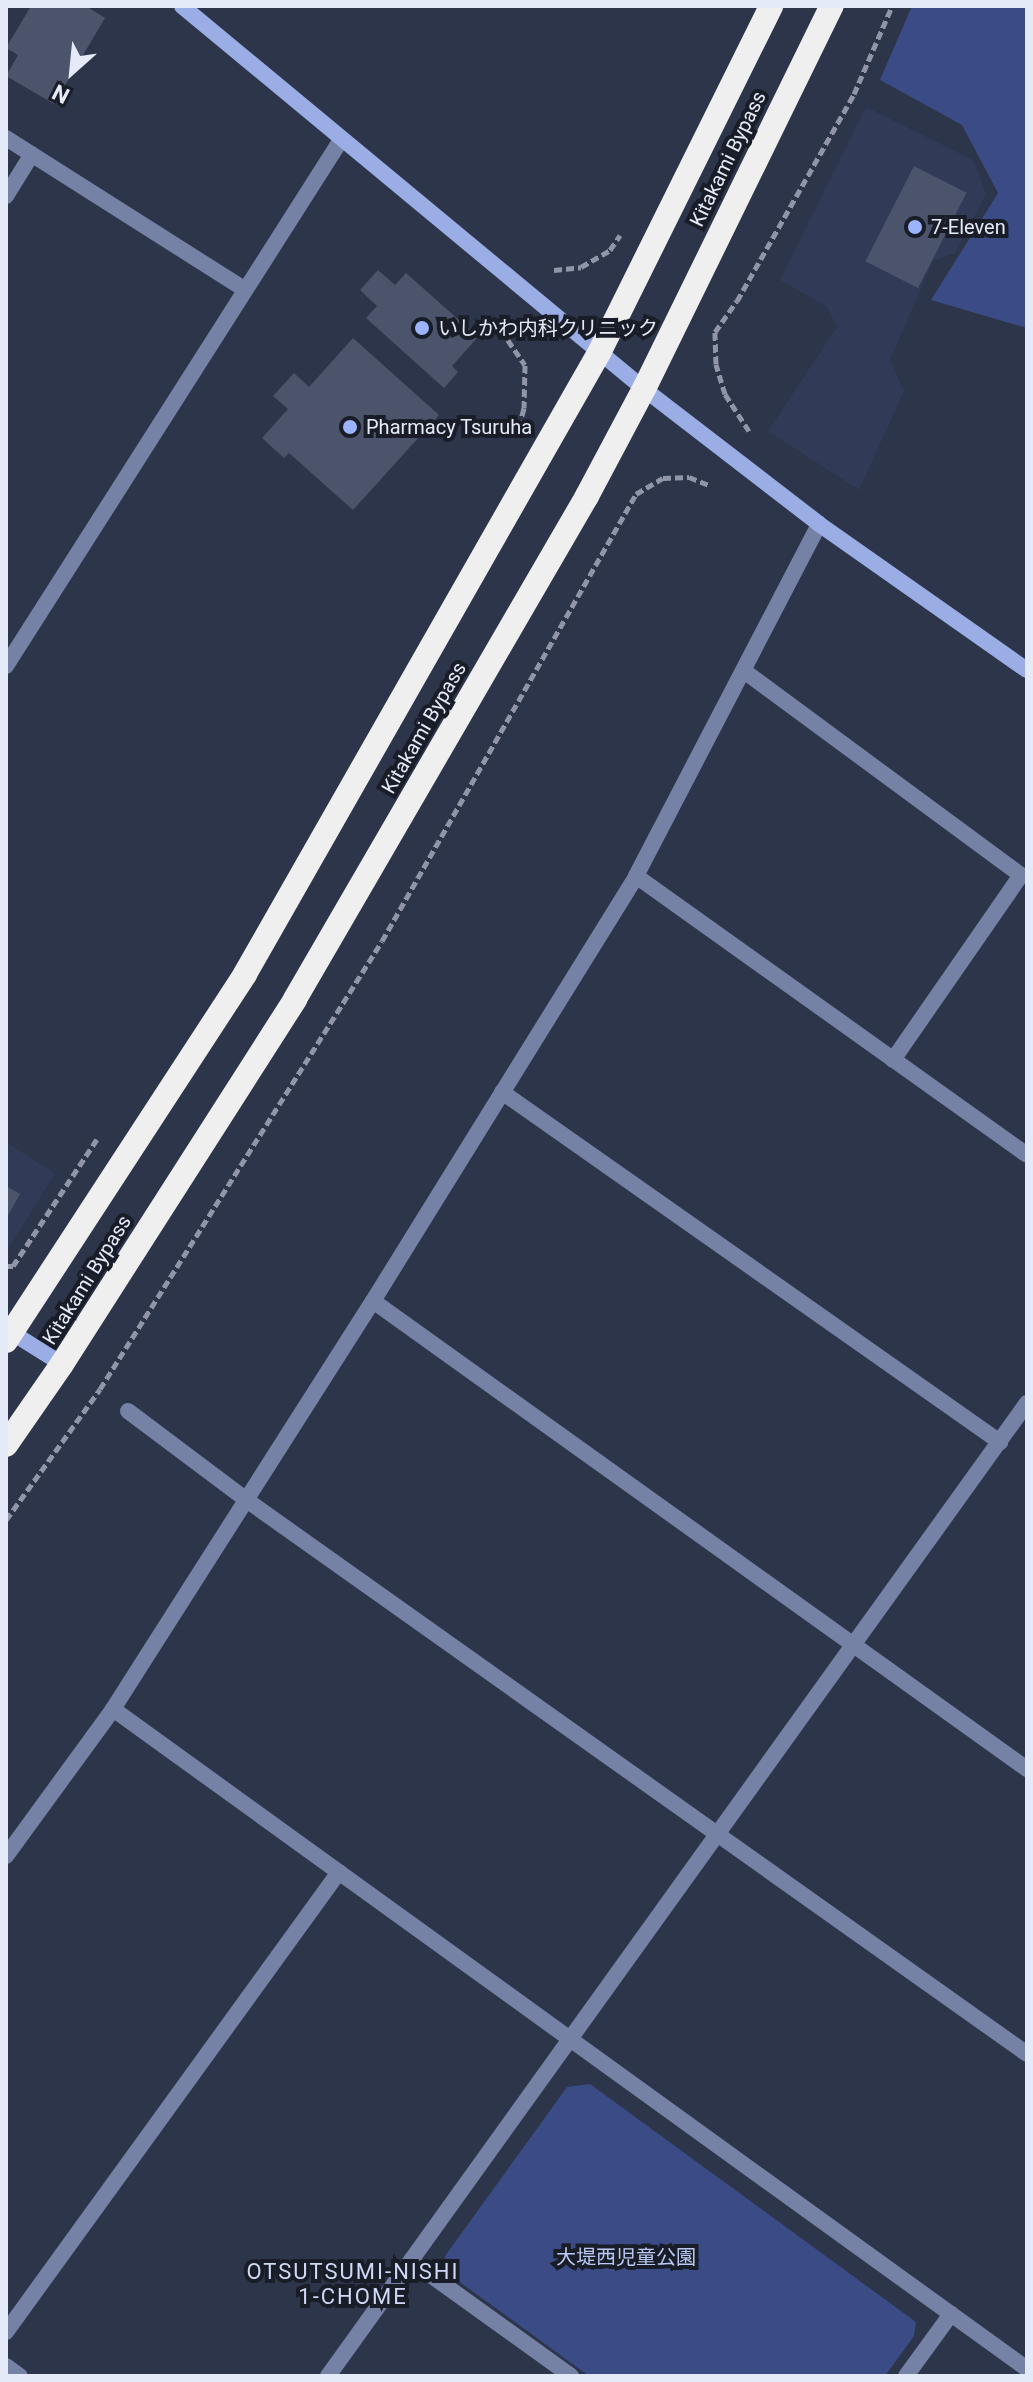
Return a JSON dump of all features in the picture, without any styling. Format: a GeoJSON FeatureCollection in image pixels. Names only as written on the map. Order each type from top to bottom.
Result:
{"type":"FeatureCollection","features":[{"type":"Feature","properties":{"kind":"highway","name":"Kitakami Bypass"},"geometry":{"type":"LineString","coordinates":[[8,1334],[245,974],[600,351],[771,6]]}},
{"type":"Feature","properties":{"kind":"highway","name":"Kitakami Bypass"},"geometry":{"type":"LineString","coordinates":[[6,1445],[62,1364],[295,999],[587,496],[644,389],[832,6]]}},
{"type":"Feature","properties":{"kind":"street"},"geometry":{"type":"LineString","coordinates":[[182,6],[644,389],[819,524],[1027,670]]}},
{"type":"Feature","properties":{"kind":"street"},"geometry":{"type":"LineString","coordinates":[[6,138],[244,289]]}},
{"type":"Feature","properties":{"kind":"street"},"geometry":{"type":"LineString","coordinates":[[6,666],[341,140]]}},
{"type":"Feature","properties":{"kind":"street"},"geometry":{"type":"LineString","coordinates":[[6,196],[32,154]]}},
{"type":"Feature","properties":{"kind":"street"},"geometry":{"type":"LineString","coordinates":[[6,1856],[113,1709],[373,1301],[636,876],[819,524]]}},
{"type":"Feature","properties":{"kind":"street"},"geometry":{"type":"LineString","coordinates":[[744,671],[1021,875],[893,1060]]}},
{"type":"Feature","properties":{"kind":"street"},"geometry":{"type":"LineString","coordinates":[[636,876],[1027,1155]]}},
{"type":"Feature","properties":{"kind":"street"},"geometry":{"type":"LineString","coordinates":[[502,1092],[1000,1442]]}},
{"type":"Feature","properties":{"kind":"street"},"geometry":{"type":"LineString","coordinates":[[373,1301],[1027,1769]]}},
{"type":"Feature","properties":{"kind":"street"},"geometry":{"type":"LineString","coordinates":[[8,1334],[62,1364]]}},
{"type":"Feature","properties":{"kind":"street"},"geometry":{"type":"LineString","coordinates":[[328,2376],[1027,1403]]}},
{"type":"Feature","properties":{"kind":"street"},"geometry":{"type":"LineString","coordinates":[[128,1411],[245,1499],[1027,2054]]}},
{"type":"Feature","properties":{"kind":"street"},"geometry":{"type":"LineString","coordinates":[[113,1709],[1027,2369]]}},
{"type":"Feature","properties":{"kind":"street"},"geometry":{"type":"LineString","coordinates":[[6,2332],[339,1872]]}},
{"type":"Feature","properties":{"kind":"street"},"geometry":{"type":"LineString","coordinates":[[411,2261],[571,2376]]}},
{"type":"Feature","properties":{"kind":"street"},"geometry":{"type":"LineString","coordinates":[[906,2376],[951,2314]]}},
{"type":"Feature","properties":{"kind":"street"},"geometry":{"type":"LineString","coordinates":[[6,2366],[20,2376]]}},
{"type":"Feature","properties":{"kind":"path"},"geometry":{"type":"LineString","coordinates":[[749,431],[725,394],[716,364],[715,332],[737,301],[854,94],[892,6]]}},
{"type":"Feature","properties":{"kind":"path"},"geometry":{"type":"LineString","coordinates":[[554,270],[581,267],[610,250],[626,223]]}},
{"type":"Feature","properties":{"kind":"path"},"geometry":{"type":"LineString","coordinates":[[501,330],[525,365],[524,408],[517,433]]}},
{"type":"Feature","properties":{"kind":"path"},"geometry":{"type":"LineString","coordinates":[[6,1520],[108,1376],[382,941],[636,494],[663,478],[689,477],[709,485]]}},
{"type":"Feature","properties":{"kind":"path"},"geometry":{"type":"LineString","coordinates":[[6,1266],[13,1266],[99,1138]]}},
{"type":"Feature","properties":{"kind":"shaded area"},"geometry":{"type":"Polygon","coordinates":[[[866,107],[973,160],[986,194],[955,253],[933,261],[890,360],[904,391],[859,490],[768,431],[837,327],[827,307],[780,280],[866,107]]]}},
{"type":"Feature","properties":{"kind":"shaded area"},"geometry":{"type":"Polygon","coordinates":[[[6,1142],[55,1174],[6,1252],[6,1142]]]}},
{"type":"Feature","properties":{"kind":"green space"},"geometry":{"type":"Polygon","coordinates":[[[912,6],[1027,6],[1027,328],[931,300],[998,193],[962,125],[880,80],[912,6]]]}},
{"type":"Feature","properties":{"kind":"green space","name":"大堤西児童公園"},"geometry":{"type":"Polygon","coordinates":[[[590,2084],[916,2322],[914,2336],[885,2376],[589,2376],[446,2272],[445,2256],[567,2087],[590,2084]]]}},
{"type":"Feature","properties":{"kind":"building"},"geometry":{"type":"Polygon","coordinates":[[[31,6],[86,6],[105,18],[54,104],[6,76],[18,55],[6,48],[31,6]]]}},
{"type":"Feature","properties":{"kind":"building","name":"7-Eleven"},"geometry":{"type":"Polygon","coordinates":[[[914,166],[967,193],[918,288],[865,261],[914,166]]]}},
{"type":"Feature","properties":{"kind":"building","name":"いしかわ内科クリニック"},"geometry":{"type":"Polygon","coordinates":[[[378,270],[395,285],[406,273],[478,337],[452,366],[458,372],[444,388],[366,318],[377,306],[360,290],[378,270]]]}},
{"type":"Feature","properties":{"kind":"building","name":"Pharmacy Tsuruha"},"geometry":{"type":"Polygon","coordinates":[[[353,338],[439,415],[353,510],[289,453],[284,458],[262,438],[288,409],[273,396],[294,373],[309,387],[353,338]]]}},
{"type":"Feature","properties":{"kind":"building"},"geometry":{"type":"Polygon","coordinates":[[[6,1186],[20,1194],[6,1219],[6,1186]]]}},
{"type":"Feature","properties":{"kind":"place","name":"7-Eleven"},"geometry":{"type":"Point","coordinates":[915,227]}},
{"type":"Feature","properties":{"kind":"place","name":"いしかわ内科クリニック"},"geometry":{"type":"Point","coordinates":[422,328]}},
{"type":"Feature","properties":{"kind":"place","name":"Pharmacy Tsuruha"},"geometry":{"type":"Point","coordinates":[350,427]}},
{"type":"Feature","properties":{"kind":"district","name":"OTSUTSUMI-NISHI 1-CHOME"},"geometry":{"type":"Point","coordinates":[353,2284]}}]}
